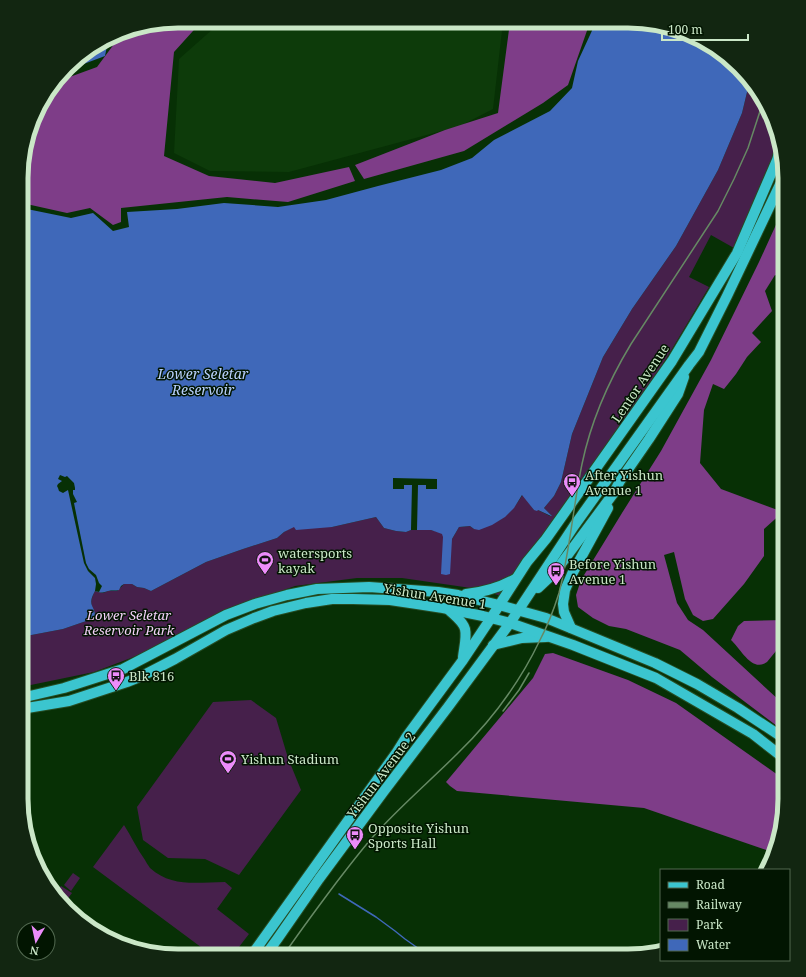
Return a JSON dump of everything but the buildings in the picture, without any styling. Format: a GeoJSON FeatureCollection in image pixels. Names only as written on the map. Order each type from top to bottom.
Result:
{"type":"FeatureCollection","features":[{"type":"Feature","properties":{"kind":"main road","name":"Lentor Avenue"},"geometry":{"type":"LineString","coordinates":[[491,618],[517,578],[672,361],[737,253],[777,159]]}},
{"type":"Feature","properties":{"kind":"main road"},"geometry":{"type":"LineString","coordinates":[[518,610],[574,526],[699,352],[778,187]]}},
{"type":"Feature","properties":{"kind":"main road"},"geometry":{"type":"LineString","coordinates":[[527,597],[555,572],[613,494],[620,481],[678,394],[689,365]]}},
{"type":"Feature","properties":{"kind":"main road"},"geometry":{"type":"LineString","coordinates":[[571,628],[564,612],[563,604],[565,590],[572,574],[631,466]]}},
{"type":"Feature","properties":{"kind":"main road"},"geometry":{"type":"LineString","coordinates":[[458,595],[488,591],[517,578]]}},
{"type":"Feature","properties":{"kind":"main road"},"geometry":{"type":"LineString","coordinates":[[369,587],[382,590],[382,597],[377,600]]}},
{"type":"Feature","properties":{"kind":"main road","name":"Yishun Avenue 1"},"geometry":{"type":"LineString","coordinates":[[28,696],[64,688],[123,669],[226,615],[255,604],[287,595],[317,589],[369,587],[458,595],[538,616],[655,663],[697,684],[738,708],[778,734]]}},
{"type":"Feature","properties":{"kind":"main road","name":"Yishun Avenue 1"},"geometry":{"type":"LineString","coordinates":[[28,708],[69,701],[127,682],[142,676],[226,630],[273,611],[306,603],[353,598],[390,600],[491,618],[573,645],[656,678],[752,734],[778,754]]}},
{"type":"Feature","properties":{"kind":"main road"},"geometry":{"type":"LineString","coordinates":[[448,610],[462,623],[465,628],[466,635],[463,660]]}},
{"type":"Feature","properties":{"kind":"main road","name":"Yishun Avenue 2"},"geometry":{"type":"LineString","coordinates":[[270,949],[328,866],[448,707],[518,610]]}},
{"type":"Feature","properties":{"kind":"main road","name":"Yishun Avenue 2"},"geometry":{"type":"LineString","coordinates":[[256,949],[388,765],[407,736],[463,660],[491,618]]}},
{"type":"Feature","properties":{"kind":"main road"},"geometry":{"type":"LineString","coordinates":[[493,645],[522,638],[550,637]]}},
{"type":"Feature","properties":{"kind":"shaded area"},"geometry":{"type":"Polygon","coordinates":[[[196,28],[174,52],[164,156],[209,176],[275,183],[349,167],[355,181],[288,202],[227,197],[121,208],[121,222],[113,225],[90,208],[67,213],[28,204],[29,158],[33,139],[43,112],[65,79],[97,67],[116,41],[121,39],[158,29],[196,28]]]}},
{"type":"Feature","properties":{"kind":"shaded area"},"geometry":{"type":"Polygon","coordinates":[[[214,28],[232,30],[232,28],[502,28],[493,109],[460,126],[289,172],[210,171],[174,153],[179,59],[214,28]]]}},
{"type":"Feature","properties":{"kind":"shaded area"},"geometry":{"type":"Polygon","coordinates":[[[509,28],[588,28],[568,85],[543,103],[464,151],[364,179],[355,165],[445,130],[498,113],[509,28]]]}},
{"type":"Feature","properties":{"kind":"shaded area"},"geometry":{"type":"Polygon","coordinates":[[[778,220],[778,276],[775,275],[765,291],[772,311],[752,333],[761,342],[747,357],[724,389],[713,384],[704,410],[700,463],[721,489],[778,510],[778,516],[764,529],[764,556],[744,584],[713,619],[703,621],[693,615],[685,599],[674,552],[664,555],[677,603],[688,620],[703,630],[778,699],[778,727],[712,677],[680,650],[626,629],[609,626],[593,618],[578,607],[576,595],[581,580],[661,451],[711,360],[778,220]]]}},
{"type":"Feature","properties":{"kind":"shaded area"},"geometry":{"type":"Polygon","coordinates":[[[778,620],[778,649],[767,662],[762,665],[756,664],[747,658],[731,640],[738,626],[744,621],[778,620]]]}},
{"type":"Feature","properties":{"kind":"shaded area"},"geometry":{"type":"Polygon","coordinates":[[[553,653],[628,680],[676,703],[778,775],[777,819],[769,851],[644,808],[457,791],[450,786],[446,782],[533,678],[545,654],[553,653]]]}},
{"type":"Feature","properties":{"kind":"green space","name":"Lower Seletar Reservoir Park"},"geometry":{"type":"Polygon","coordinates":[[[748,88],[763,112],[775,149],[773,158],[734,248],[711,235],[689,277],[709,287],[666,359],[559,518],[502,596],[471,588],[402,578],[357,578],[295,586],[253,601],[144,653],[94,672],[28,686],[28,636],[63,629],[95,618],[91,600],[95,591],[103,593],[108,591],[117,591],[124,584],[132,584],[151,591],[206,562],[277,538],[294,526],[332,527],[376,517],[384,528],[406,532],[411,530],[431,530],[442,533],[452,539],[459,527],[470,526],[474,529],[491,524],[503,518],[513,509],[523,494],[534,510],[538,510],[552,516],[544,508],[554,496],[561,482],[572,434],[603,357],[632,309],[676,246],[718,170],[742,113],[748,88]]]}},
{"type":"Feature","properties":{"kind":"green space","name":"Yishun Stadium"},"geometry":{"type":"Polygon","coordinates":[[[251,700],[276,718],[288,758],[301,790],[239,875],[205,859],[168,858],[143,840],[137,807],[213,702],[251,700]]]}},
{"type":"Feature","properties":{"kind":"green space"},"geometry":{"type":"Polygon","coordinates":[[[124,825],[150,868],[158,874],[167,879],[176,881],[195,883],[225,882],[232,888],[217,909],[249,934],[237,949],[204,949],[93,867],[124,825]]]}},
{"type":"Feature","properties":{"kind":"green space"},"geometry":{"type":"Polygon","coordinates":[[[73,873],[80,878],[71,891],[64,885],[73,873]]]}},
{"type":"Feature","properties":{"kind":"green space"},"geometry":{"type":"Polygon","coordinates":[[[61,886],[72,893],[67,900],[58,889],[61,886]]]}},
{"type":"Feature","properties":{"kind":"water","name":"Lower Seletar Reservoir"},"geometry":{"type":"Polygon","coordinates":[[[593,28],[648,29],[685,39],[703,48],[727,65],[748,88],[742,113],[718,170],[676,246],[632,309],[603,357],[572,434],[561,482],[554,496],[544,508],[552,516],[538,510],[534,510],[522,495],[514,508],[505,517],[492,525],[479,530],[470,526],[459,527],[452,539],[450,574],[446,575],[441,574],[442,534],[431,530],[411,530],[406,532],[396,531],[384,528],[376,517],[332,527],[296,530],[294,527],[284,532],[277,538],[206,562],[151,591],[132,584],[124,584],[119,590],[102,592],[95,591],[92,596],[91,603],[95,618],[63,629],[28,636],[28,209],[71,218],[93,213],[113,231],[129,227],[127,212],[177,209],[224,203],[278,207],[326,200],[441,170],[472,158],[494,140],[550,111],[572,88],[578,61],[593,28]]]}},
{"type":"Feature","properties":{"kind":"water"},"geometry":{"type":"Polygon","coordinates":[[[107,46],[105,56],[78,66],[107,46]]]}},
{"type":"Feature","properties":{"kind":"pier"},"geometry":{"type":"Polygon","coordinates":[[[60,475],[65,477],[67,476],[74,483],[75,490],[73,490],[73,494],[77,502],[74,503],[86,563],[89,569],[96,575],[102,586],[99,592],[95,591],[95,578],[88,571],[84,563],[68,490],[63,493],[59,491],[57,486],[62,481],[58,479],[60,475]]]}},
{"type":"Feature","properties":{"kind":"pier"},"geometry":{"type":"Polygon","coordinates":[[[393,478],[437,479],[437,489],[426,489],[426,485],[418,485],[417,530],[411,530],[412,485],[404,485],[404,489],[393,489],[393,478]]]}},
{"type":"Feature","properties":{"kind":"waterway"},"geometry":{"type":"LineString","coordinates":[[339,894],[376,917],[419,949]]}},
{"type":"Feature","properties":{"kind":"railway"},"geometry":{"type":"LineString","coordinates":[[288,949],[336,883],[374,835],[482,728],[514,686],[532,656],[548,623],[559,593],[566,561],[582,464],[590,432],[601,402],[631,344],[718,211],[748,148],[761,108]]}},
{"type":"Feature","properties":{"kind":"railway"},"geometry":{"type":"LineString","coordinates":[[503,711],[519,690],[529,673]]}},
{"type":"Feature","properties":{"kind":"place","name":"After Yishun Avenue 1"},"geometry":{"type":"Point","coordinates":[572,497]}},
{"type":"Feature","properties":{"kind":"place","name":"watersports kayak"},"geometry":{"type":"Point","coordinates":[265,575]}},
{"type":"Feature","properties":{"kind":"place","name":"Before Yishun Avenue 1"},"geometry":{"type":"Point","coordinates":[556,586]}},
{"type":"Feature","properties":{"kind":"place","name":"Blk 816"},"geometry":{"type":"Point","coordinates":[116,691]}},
{"type":"Feature","properties":{"kind":"place","name":"Yishun Stadium"},"geometry":{"type":"Point","coordinates":[228,774]}},
{"type":"Feature","properties":{"kind":"place","name":"Opposite Yishun Sports Hall"},"geometry":{"type":"Point","coordinates":[355,850]}}]}
